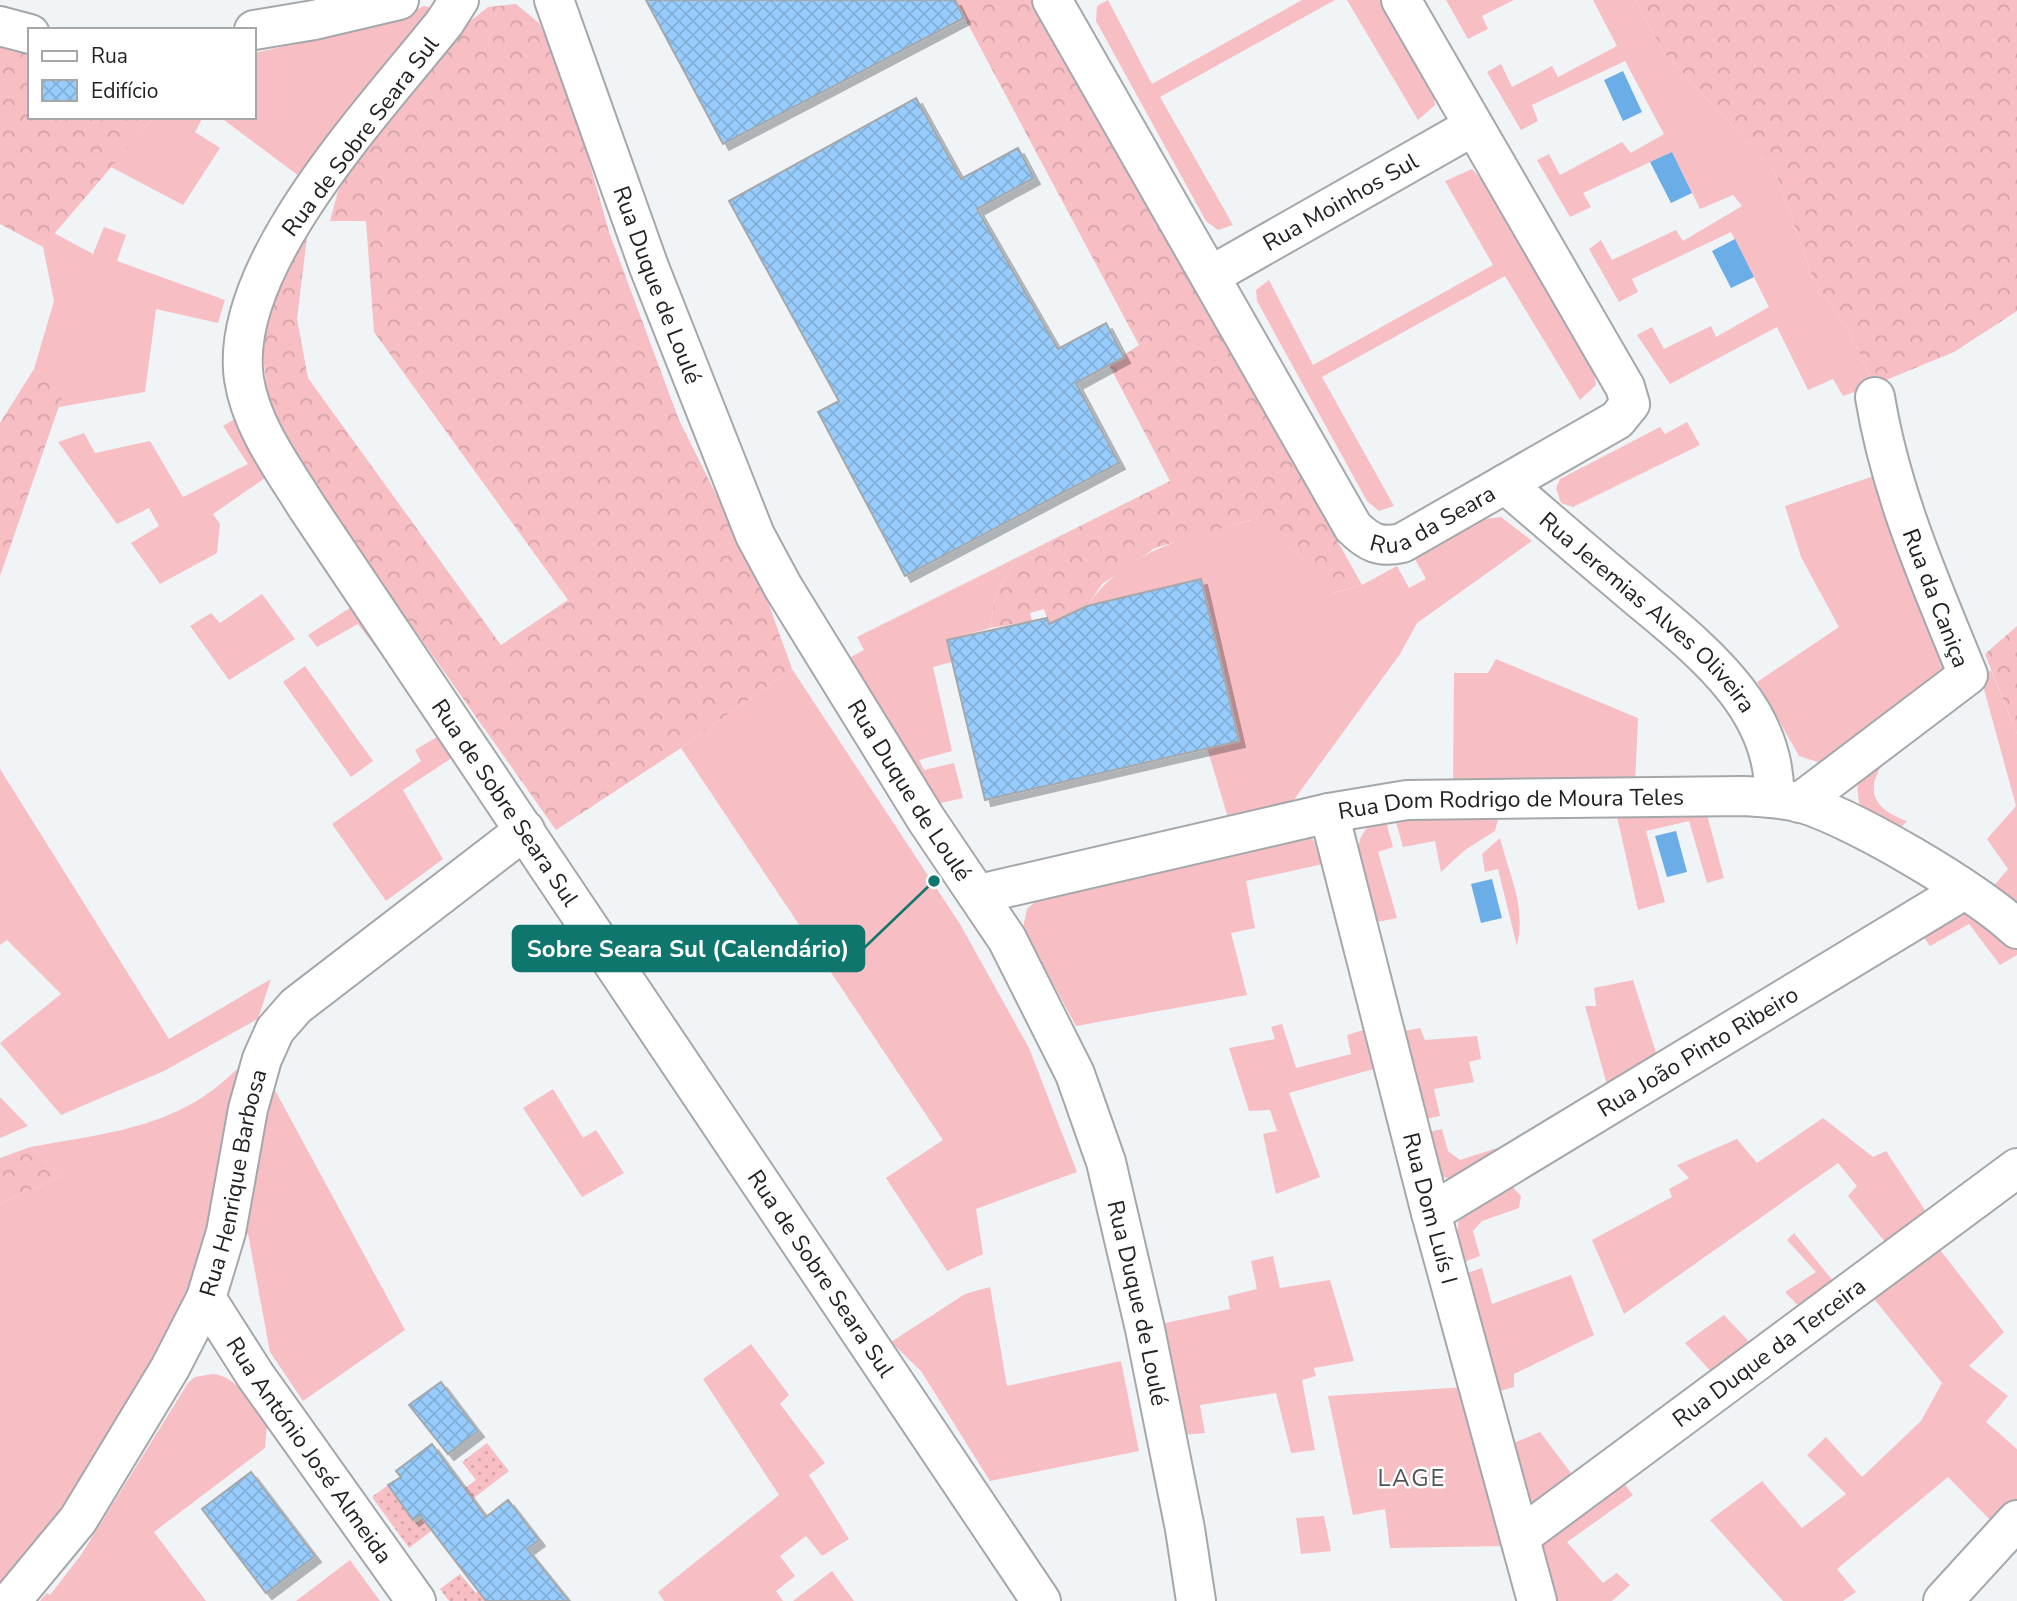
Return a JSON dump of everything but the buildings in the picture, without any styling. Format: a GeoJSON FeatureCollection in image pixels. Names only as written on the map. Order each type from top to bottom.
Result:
{"type":"FeatureCollection","features":[{"type":"Feature","properties":{"kind":"street"},"geometry":{"type":"LineString","coordinates":[[256,30],[314,20],[399,0]]}},
{"type":"Feature","properties":{"kind":"street","name":"Rua de Sobre Seara Sul"},"geometry":{"type":"LineString","coordinates":[[475,0],[452,11],[335,162],[284,236],[262,275],[247,318],[242,349],[244,380],[252,407],[271,450],[1041,1601]]}},
{"type":"Feature","properties":{"kind":"street","name":"Rua da Seara"},"geometry":{"type":"LineString","coordinates":[[1052,0],[1353,527],[1375,545],[1402,543],[1617,420],[1630,404],[1625,387],[1472,127],[1401,0]]}},
{"type":"Feature","properties":{"kind":"street","name":"Rua Duque de Loulé"},"geometry":{"type":"LineString","coordinates":[[551,4],[649,267],[755,535],[783,587],[926,819],[979,894],[1034,988],[1075,1074],[1106,1162],[1145,1329],[1185,1529],[1196,1601]]}},
{"type":"Feature","properties":{"kind":"street"},"geometry":{"type":"LineString","coordinates":[[0,26],[28,33]]}},
{"type":"Feature","properties":{"kind":"street","name":"Rua Moinhos Sul"},"geometry":{"type":"LineString","coordinates":[[1210,276],[1472,127]]}},
{"type":"Feature","properties":{"kind":"street","name":"Rua da Caniça"},"geometry":{"type":"LineString","coordinates":[[1786,800],[1829,780],[1968,675],[1903,513],[1888,462],[1875,397]]}},
{"type":"Feature","properties":{"kind":"street","name":"Rua Jeremias Alves Oliveira"},"geometry":{"type":"LineString","coordinates":[[1505,484],[1715,666],[1753,715],[1770,757],[1775,780],[1786,800]]}},
{"type":"Feature","properties":{"kind":"street"},"geometry":{"type":"LineString","coordinates":[[1770,757],[1798,776],[1829,780]]}},
{"type":"Feature","properties":{"kind":"street","name":"Rua Dom Rodrigo de Moura Teles"},"geometry":{"type":"LineString","coordinates":[[979,894],[1329,813],[1407,800],[1786,800],[1850,824],[1964,890],[2017,929]]}},
{"type":"Feature","properties":{"kind":"street","name":"Rua Dom Luís I"},"geometry":{"type":"LineString","coordinates":[[1329,813],[1431,1213],[1537,1601]]}},
{"type":"Feature","properties":{"kind":"street","name":"Rua Henrique Barbosa"},"geometry":{"type":"LineString","coordinates":[[11,1601],[78,1520],[132,1433],[206,1298],[226,1232],[248,1109],[262,1059],[275,1030],[296,1006],[525,830]]}},
{"type":"Feature","properties":{"kind":"street","name":"Rua João Pinto Ribeiro"},"geometry":{"type":"LineString","coordinates":[[1431,1213],[1964,890]]}},
{"type":"Feature","properties":{"kind":"street","name":"Rua Duque da Terceira"},"geometry":{"type":"LineString","coordinates":[[1520,1537],[2017,1168]]}},
{"type":"Feature","properties":{"kind":"street","name":"Rua António José Almeida"},"geometry":{"type":"LineString","coordinates":[[206,1298],[255,1376],[416,1601]]}},
{"type":"Feature","properties":{"kind":"street"},"geometry":{"type":"LineString","coordinates":[[1962,1594],[2017,1520]]}},
{"type":"Feature","properties":{"kind":"green space"},"geometry":{"type":"Polygon","coordinates":[[[955,0],[1036,0],[1362,585],[1333,593],[1295,552],[1250,520],[1155,548],[1102,584],[1087,606],[1049,624],[1044,609],[1030,613],[1032,621],[990,628],[996,593],[1018,557],[1170,481],[1109,365],[1139,345],[955,0]]]}},
{"type":"Feature","properties":{"kind":"green space"},"geometry":{"type":"Polygon","coordinates":[[[1108,0],[1152,84],[1302,0],[1335,0],[1160,97],[1233,225],[1218,230],[1206,221],[1096,21],[1097,6],[1108,0]]]}},
{"type":"Feature","properties":{"kind":"green space"},"geometry":{"type":"Polygon","coordinates":[[[1347,0],[1380,0],[1433,91],[1435,105],[1418,120],[1347,0]]]}},
{"type":"Feature","properties":{"kind":"green space"},"geometry":{"type":"Polygon","coordinates":[[[1446,0],[1514,0],[1482,16],[1488,29],[1468,39],[1446,0]]]}},
{"type":"Feature","properties":{"kind":"green space"},"geometry":{"type":"Polygon","coordinates":[[[1593,0],[1635,0],[1664,53],[1775,172],[1814,281],[1847,327],[1874,385],[1843,396],[1833,379],[1808,390],[1777,327],[1670,384],[1637,335],[1652,327],[1664,349],[1711,326],[1716,337],[1769,307],[1731,232],[1632,279],[1638,292],[1619,302],[1589,249],[1601,240],[1612,260],[1676,230],[1683,241],[1742,206],[1733,195],[1700,209],[1672,152],[1583,193],[1591,207],[1570,217],[1537,160],[1549,154],[1560,175],[1622,142],[1631,153],[1664,134],[1625,61],[1532,105],[1538,121],[1521,130],[1487,72],[1501,64],[1512,87],[1552,66],[1558,77],[1617,46],[1593,0]]]}},
{"type":"Feature","properties":{"kind":"green space"},"geometry":{"type":"Polygon","coordinates":[[[1635,0],[2017,0],[2017,311],[1954,352],[1874,385],[1847,327],[1814,281],[1775,172],[1664,53],[1635,0]]]}},
{"type":"Feature","properties":{"kind":"green space"},"geometry":{"type":"Polygon","coordinates":[[[516,4],[539,23],[566,79],[609,232],[679,420],[763,588],[792,669],[681,748],[556,830],[305,475],[267,396],[262,341],[279,280],[309,221],[297,319],[308,378],[501,645],[568,600],[374,332],[366,221],[330,221],[338,191],[374,129],[454,34],[488,7],[516,4]]]}},
{"type":"Feature","properties":{"kind":"green space"},"geometry":{"type":"Polygon","coordinates":[[[424,6],[429,7],[431,13],[303,179],[223,119],[256,119],[256,53],[385,24],[424,6]]]}},
{"type":"Feature","properties":{"kind":"green space"},"geometry":{"type":"Polygon","coordinates":[[[0,47],[28,53],[28,119],[152,119],[43,247],[0,224],[0,47]]]}},
{"type":"Feature","properties":{"kind":"green space"},"geometry":{"type":"Polygon","coordinates":[[[152,119],[202,119],[195,132],[220,148],[183,205],[111,167],[152,119]]]}},
{"type":"Feature","properties":{"kind":"green space"},"geometry":{"type":"Polygon","coordinates":[[[1472,169],[1483,181],[1594,372],[1596,385],[1580,400],[1505,276],[1322,377],[1394,506],[1379,511],[1367,501],[1257,301],[1256,290],[1269,280],[1313,365],[1493,265],[1445,181],[1472,169]]]}},
{"type":"Feature","properties":{"kind":"green space"},"geometry":{"type":"Polygon","coordinates":[[[104,227],[126,235],[117,261],[225,300],[218,323],[156,309],[145,392],[59,407],[65,386],[34,369],[54,301],[43,247],[54,233],[93,254],[104,227]]]}},
{"type":"Feature","properties":{"kind":"green space"},"geometry":{"type":"Polygon","coordinates":[[[34,369],[66,386],[0,576],[0,423],[34,369]]]}},
{"type":"Feature","properties":{"kind":"green space"},"geometry":{"type":"Polygon","coordinates":[[[238,417],[271,474],[213,514],[220,524],[217,553],[160,584],[131,543],[159,526],[149,508],[117,524],[58,442],[84,433],[95,453],[150,441],[183,497],[248,464],[223,426],[238,417]]]}},
{"type":"Feature","properties":{"kind":"green space"},"geometry":{"type":"Polygon","coordinates":[[[1687,422],[1700,445],[1573,507],[1561,503],[1556,488],[1560,479],[1660,427],[1665,434],[1687,422]]]}},
{"type":"Feature","properties":{"kind":"green space"},"geometry":{"type":"Polygon","coordinates":[[[1874,476],[1948,673],[1821,763],[1799,756],[1757,682],[1839,627],[1801,557],[1785,506],[1874,476]]]}},
{"type":"Feature","properties":{"kind":"green space"},"geometry":{"type":"Polygon","coordinates":[[[1501,517],[1532,541],[1417,623],[1400,654],[1288,808],[1229,821],[1207,748],[1239,740],[1201,580],[1087,606],[1103,586],[1140,558],[1182,540],[1251,520],[1295,552],[1334,593],[1362,585],[1397,566],[1409,588],[1426,579],[1414,557],[1485,519],[1501,517]]]}},
{"type":"Feature","properties":{"kind":"green space"},"geometry":{"type":"Polygon","coordinates":[[[1018,557],[996,593],[990,628],[948,640],[952,662],[933,667],[952,751],[919,760],[924,770],[954,763],[963,798],[936,804],[849,658],[864,650],[857,637],[1018,557]]]}},
{"type":"Feature","properties":{"kind":"green space"},"geometry":{"type":"Polygon","coordinates":[[[262,594],[295,639],[229,680],[190,626],[211,613],[220,623],[262,594]]]}},
{"type":"Feature","properties":{"kind":"green space"},"geometry":{"type":"Polygon","coordinates":[[[359,602],[396,654],[386,661],[358,624],[317,647],[308,635],[359,602]]]}},
{"type":"Feature","properties":{"kind":"green space"},"geometry":{"type":"Polygon","coordinates":[[[2017,626],[2017,734],[1985,654],[2017,626]]]}},
{"type":"Feature","properties":{"kind":"green space"},"geometry":{"type":"Polygon","coordinates":[[[1496,659],[1638,718],[1635,784],[1453,784],[1454,673],[1488,673],[1496,659]]]}},
{"type":"Feature","properties":{"kind":"green space"},"geometry":{"type":"Polygon","coordinates":[[[305,666],[373,761],[351,777],[283,682],[305,666]]]}},
{"type":"Feature","properties":{"kind":"green space"},"geometry":{"type":"Polygon","coordinates":[[[792,669],[960,924],[1029,1048],[1077,1172],[976,1209],[983,1254],[947,1271],[886,1178],[943,1140],[681,748],[792,669]]]}},
{"type":"Feature","properties":{"kind":"green space"},"geometry":{"type":"Polygon","coordinates":[[[1991,670],[2017,734],[2017,902],[1992,888],[2008,869],[1987,839],[2016,806],[1981,678],[1991,670]]]}},
{"type":"Feature","properties":{"kind":"green space"},"geometry":{"type":"Polygon","coordinates":[[[447,731],[461,752],[403,790],[443,859],[386,901],[332,824],[421,761],[415,750],[447,731]]]}},
{"type":"Feature","properties":{"kind":"green space"},"geometry":{"type":"Polygon","coordinates":[[[1878,758],[1882,765],[1874,785],[1877,800],[1889,812],[1907,821],[1896,833],[1862,814],[1858,783],[1864,771],[1878,758]]]}},
{"type":"Feature","properties":{"kind":"green space"},"geometry":{"type":"Polygon","coordinates":[[[0,769],[169,1039],[271,979],[258,1019],[164,1071],[61,1115],[0,1043],[61,994],[7,940],[0,945],[0,769]]]}},
{"type":"Feature","properties":{"kind":"green space"},"geometry":{"type":"Polygon","coordinates":[[[1706,811],[1724,878],[1707,883],[1689,821],[1646,831],[1665,902],[1638,910],[1616,812],[1706,811]]]}},
{"type":"Feature","properties":{"kind":"green space"},"geometry":{"type":"Polygon","coordinates":[[[1500,812],[1495,831],[1465,850],[1441,872],[1435,841],[1403,847],[1394,815],[1500,812]]]}},
{"type":"Feature","properties":{"kind":"green space"},"geometry":{"type":"Polygon","coordinates":[[[1385,818],[1393,847],[1378,852],[1397,918],[1372,923],[1360,879],[1358,848],[1362,835],[1371,825],[1385,818]]]}},
{"type":"Feature","properties":{"kind":"green space"},"geometry":{"type":"Polygon","coordinates":[[[1297,836],[1313,839],[1323,864],[1246,881],[1255,928],[1231,933],[1247,995],[1076,1026],[1023,928],[1027,909],[1048,890],[1297,836]]]}},
{"type":"Feature","properties":{"kind":"green space"},"geometry":{"type":"Polygon","coordinates":[[[1500,838],[1518,904],[1520,917],[1517,946],[1498,869],[1485,872],[1482,854],[1500,838]]]}},
{"type":"Feature","properties":{"kind":"green space"},"geometry":{"type":"Polygon","coordinates":[[[1959,910],[1979,913],[2017,941],[2017,955],[2000,965],[1969,924],[1930,946],[1921,933],[1959,910]]]}},
{"type":"Feature","properties":{"kind":"green space"},"geometry":{"type":"Polygon","coordinates":[[[1633,980],[1659,1062],[1609,1092],[1585,1006],[1596,1006],[1594,988],[1633,980]]]}},
{"type":"Feature","properties":{"kind":"green space"},"geometry":{"type":"Polygon","coordinates":[[[1282,1024],[1296,1068],[1351,1054],[1347,1035],[1366,1029],[1377,1068],[1289,1093],[1320,1177],[1276,1194],[1263,1134],[1277,1131],[1270,1110],[1249,1111],[1229,1048],[1275,1039],[1271,1027],[1282,1024]]]}},
{"type":"Feature","properties":{"kind":"green space"},"geometry":{"type":"Polygon","coordinates":[[[1420,1028],[1425,1040],[1477,1036],[1481,1059],[1469,1062],[1474,1082],[1434,1089],[1440,1116],[1420,1120],[1398,1032],[1420,1028]]]}},
{"type":"Feature","properties":{"kind":"green space"},"geometry":{"type":"Polygon","coordinates":[[[243,1064],[216,1202],[189,1284],[165,1339],[73,1505],[0,1589],[0,1204],[61,1176],[30,1147],[123,1130],[168,1115],[190,1105],[219,1086],[243,1064]]]}},
{"type":"Feature","properties":{"kind":"green space"},"geometry":{"type":"Polygon","coordinates":[[[270,1081],[405,1330],[303,1401],[270,1352],[248,1234],[241,1230],[270,1081]]]}},
{"type":"Feature","properties":{"kind":"green space"},"geometry":{"type":"Polygon","coordinates":[[[553,1089],[583,1138],[596,1130],[624,1173],[582,1197],[523,1108],[553,1089]]]}},
{"type":"Feature","properties":{"kind":"green space"},"geometry":{"type":"Polygon","coordinates":[[[0,1097],[28,1126],[0,1138],[0,1097]]]}},
{"type":"Feature","properties":{"kind":"green space"},"geometry":{"type":"Polygon","coordinates":[[[1823,1118],[1873,1157],[1886,1151],[1930,1218],[1890,1248],[1848,1196],[1857,1186],[1838,1163],[1624,1314],[1592,1240],[1672,1197],[1669,1189],[1689,1178],[1677,1165],[1737,1139],[1757,1163],[1823,1118]]]}},
{"type":"Feature","properties":{"kind":"green space"},"geometry":{"type":"Polygon","coordinates":[[[1442,1129],[1448,1151],[1460,1160],[1497,1148],[1498,1158],[1456,1181],[1438,1175],[1423,1133],[1442,1129]]]}},
{"type":"Feature","properties":{"kind":"green space"},"geometry":{"type":"Polygon","coordinates":[[[30,1147],[61,1176],[0,1204],[0,1158],[30,1147]]]}},
{"type":"Feature","properties":{"kind":"green space"},"geometry":{"type":"Polygon","coordinates":[[[1509,1183],[1521,1196],[1519,1208],[1482,1221],[1473,1231],[1480,1256],[1462,1263],[1457,1244],[1458,1222],[1476,1203],[1509,1183]]]}},
{"type":"Feature","properties":{"kind":"green space"},"geometry":{"type":"Polygon","coordinates":[[[1794,1233],[1838,1287],[1804,1312],[1785,1292],[1816,1272],[1787,1240],[1794,1233]]]}},
{"type":"Feature","properties":{"kind":"green space"},"geometry":{"type":"Polygon","coordinates":[[[1937,1246],[2004,1332],[1969,1366],[2008,1396],[1986,1422],[2017,1449],[2017,1499],[1993,1523],[1948,1477],[1837,1569],[1856,1592],[1843,1601],[1783,1601],[1710,1520],[1762,1481],[1802,1528],[1846,1494],[1807,1455],[1826,1437],[1862,1477],[1921,1421],[1942,1383],[1870,1294],[1937,1246]]]}},
{"type":"Feature","properties":{"kind":"green space"},"geometry":{"type":"Polygon","coordinates":[[[1273,1256],[1280,1288],[1330,1280],[1354,1361],[1314,1368],[1316,1376],[1302,1380],[1315,1450],[1291,1453],[1276,1393],[1200,1405],[1205,1433],[1183,1435],[1161,1324],[1230,1309],[1228,1296],[1257,1289],[1251,1261],[1273,1256]]]}},
{"type":"Feature","properties":{"kind":"green space"},"geometry":{"type":"Polygon","coordinates":[[[1482,1268],[1492,1304],[1571,1275],[1594,1335],[1514,1374],[1514,1387],[1496,1392],[1465,1274],[1482,1268]]]}},
{"type":"Feature","properties":{"kind":"green space"},"geometry":{"type":"Polygon","coordinates":[[[990,1287],[1007,1386],[1121,1361],[1139,1451],[990,1481],[921,1371],[891,1342],[965,1294],[990,1287]]]}},
{"type":"Feature","properties":{"kind":"green space"},"geometry":{"type":"Polygon","coordinates":[[[1724,1315],[1755,1348],[1716,1377],[1685,1343],[1724,1315]]]}},
{"type":"Feature","properties":{"kind":"green space"},"geometry":{"type":"Polygon","coordinates":[[[751,1344],[789,1395],[780,1404],[825,1463],[809,1475],[849,1539],[822,1556],[806,1536],[780,1556],[795,1576],[776,1591],[783,1601],[664,1601],[658,1592],[779,1495],[703,1379],[751,1344]]]}},
{"type":"Feature","properties":{"kind":"green space"},"geometry":{"type":"Polygon","coordinates":[[[213,1374],[238,1386],[267,1424],[265,1448],[154,1532],[206,1601],[40,1601],[47,1593],[50,1595],[81,1555],[188,1383],[195,1377],[213,1374]]]}},
{"type":"Feature","properties":{"kind":"green space"},"geometry":{"type":"Polygon","coordinates":[[[1465,1387],[1504,1546],[1390,1548],[1385,1509],[1353,1515],[1328,1396],[1465,1387]]]}},
{"type":"Feature","properties":{"kind":"green space"},"geometry":{"type":"Polygon","coordinates":[[[1540,1432],[1577,1481],[1535,1504],[1523,1496],[1509,1445],[1540,1432]]]}},
{"type":"Feature","properties":{"kind":"green space"},"geometry":{"type":"Polygon","coordinates":[[[487,1443],[509,1471],[409,1548],[372,1497],[388,1485],[416,1523],[476,1480],[462,1462],[487,1443]]]}},
{"type":"Feature","properties":{"kind":"green space"},"geometry":{"type":"Polygon","coordinates":[[[1620,1478],[1633,1495],[1567,1542],[1603,1583],[1617,1573],[1630,1585],[1612,1601],[1551,1601],[1538,1546],[1620,1478]]]}},
{"type":"Feature","properties":{"kind":"green space"},"geometry":{"type":"Polygon","coordinates":[[[1324,1516],[1331,1551],[1301,1554],[1296,1518],[1324,1516]]]}},
{"type":"Feature","properties":{"kind":"green space"},"geometry":{"type":"Polygon","coordinates":[[[350,1560],[380,1601],[296,1601],[350,1560]]]}},
{"type":"Feature","properties":{"kind":"green space"},"geometry":{"type":"Polygon","coordinates":[[[519,1561],[524,1601],[449,1601],[440,1589],[460,1574],[476,1593],[519,1561]]]}},
{"type":"Feature","properties":{"kind":"green space"},"geometry":{"type":"Polygon","coordinates":[[[832,1571],[854,1601],[793,1601],[832,1571]]]}},
{"type":"Feature","properties":{"kind":"water"},"geometry":{"type":"Polygon","coordinates":[[[1623,71],[1642,112],[1623,121],[1604,80],[1623,71]]]}},
{"type":"Feature","properties":{"kind":"water"},"geometry":{"type":"Polygon","coordinates":[[[1672,152],[1692,193],[1671,203],[1650,162],[1672,152]]]}},
{"type":"Feature","properties":{"kind":"water"},"geometry":{"type":"Polygon","coordinates":[[[1735,239],[1754,277],[1731,288],[1712,251],[1735,239]]]}},
{"type":"Feature","properties":{"kind":"water"},"geometry":{"type":"Polygon","coordinates":[[[1676,831],[1687,872],[1667,877],[1655,836],[1676,831]]]}},
{"type":"Feature","properties":{"kind":"water"},"geometry":{"type":"Polygon","coordinates":[[[1492,879],[1502,918],[1481,923],[1471,884],[1492,879]]]}},
{"type":"Feature","properties":{"kind":"place","name":"Sobre Seara Sul (Calendário)"},"geometry":{"type":"Point","coordinates":[934,881]}},
{"type":"Feature","properties":{"kind":"district","name":"LAGE"},"geometry":{"type":"Point","coordinates":[1412,1478]}}]}
